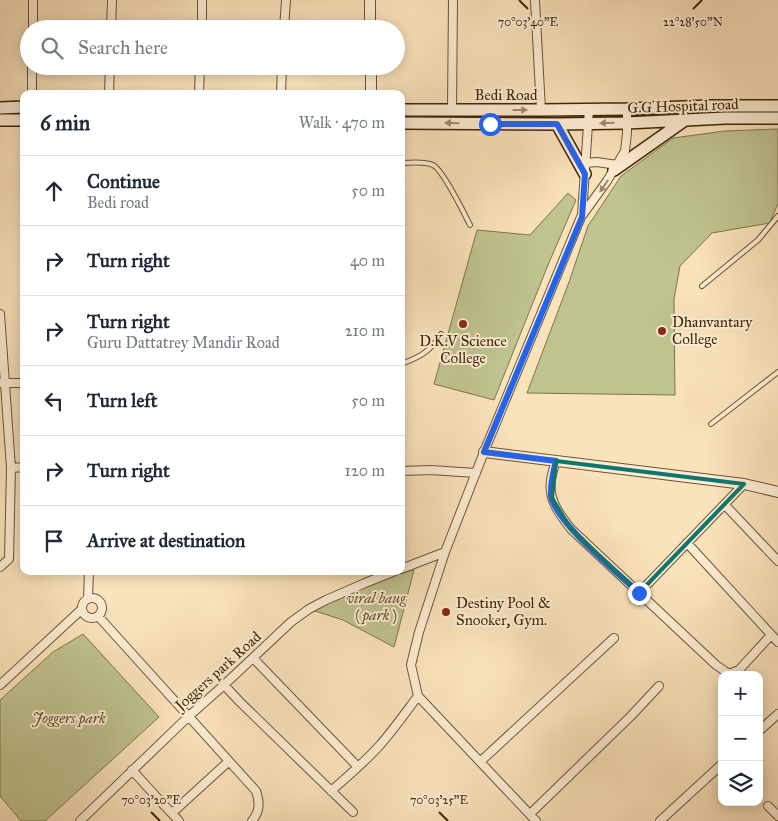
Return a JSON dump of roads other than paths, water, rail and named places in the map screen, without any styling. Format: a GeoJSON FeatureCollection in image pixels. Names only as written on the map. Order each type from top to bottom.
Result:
{"type":"FeatureCollection","features":[{"type":"Feature","properties":{"kind":"main road","name":"G.G Hospital road"},"geometry":{"type":"LineString","coordinates":[[610,109],[778,106]]}},
{"type":"Feature","properties":{"kind":"main road"},"geometry":{"type":"LineString","coordinates":[[0,108],[20,107]]}},
{"type":"Feature","properties":{"kind":"main road","name":"Bedi Road"},"geometry":{"type":"LineString","coordinates":[[405,110],[610,109]]}},
{"type":"Feature","properties":{"kind":"main road","name":"G.G Hospital road"},"geometry":{"type":"LineString","coordinates":[[588,124],[686,119],[778,118]]}},
{"type":"Feature","properties":{"kind":"main road"},"geometry":{"type":"LineString","coordinates":[[616,168],[686,119]]}},
{"type":"Feature","properties":{"kind":"main road"},"geometry":{"type":"LineString","coordinates":[[0,120],[20,120]]}},
{"type":"Feature","properties":{"kind":"main road","name":"Bedi Road"},"geometry":{"type":"LineString","coordinates":[[405,123],[588,124]]}},
{"type":"Feature","properties":{"kind":"main road"},"geometry":{"type":"LineString","coordinates":[[557,124],[586,169]]}},
{"type":"Feature","properties":{"kind":"street"},"geometry":{"type":"LineString","coordinates":[[33,0],[33,20]]}},
{"type":"Feature","properties":{"kind":"street"},"geometry":{"type":"LineString","coordinates":[[111,20],[112,0]]}},
{"type":"Feature","properties":{"kind":"street"},"geometry":{"type":"LineString","coordinates":[[202,0],[202,20]]}},
{"type":"Feature","properties":{"kind":"street"},"geometry":{"type":"LineString","coordinates":[[285,20],[286,0]]}},
{"type":"Feature","properties":{"kind":"street"},"geometry":{"type":"LineString","coordinates":[[370,0],[370,20]]}},
{"type":"Feature","properties":{"kind":"street"},"geometry":{"type":"LineString","coordinates":[[452,109],[453,0]]}},
{"type":"Feature","properties":{"kind":"street"},"geometry":{"type":"LineString","coordinates":[[535,0],[542,110]]}},
{"type":"Feature","properties":{"kind":"street"},"geometry":{"type":"LineString","coordinates":[[32,75],[32,90]]}},
{"type":"Feature","properties":{"kind":"street"},"geometry":{"type":"LineString","coordinates":[[109,90],[110,75]]}},
{"type":"Feature","properties":{"kind":"street"},"geometry":{"type":"LineString","coordinates":[[199,90],[200,75]]}},
{"type":"Feature","properties":{"kind":"street"},"geometry":{"type":"LineString","coordinates":[[281,90],[282,75]]}},
{"type":"Feature","properties":{"kind":"street"},"geometry":{"type":"LineString","coordinates":[[371,75],[371,90]]}},
{"type":"Feature","properties":{"kind":"street"},"geometry":{"type":"LineString","coordinates":[[582,217],[589,109]]}},
{"type":"Feature","properties":{"kind":"street"},"geometry":{"type":"LineString","coordinates":[[536,821],[418,696],[411,665],[419,632],[445,552],[484,452],[582,217],[625,152],[627,109]]}},
{"type":"Feature","properties":{"kind":"street"},"geometry":{"type":"LineString","coordinates":[[586,169],[597,162],[616,168]]}},
{"type":"Feature","properties":{"kind":"street"},"geometry":{"type":"LineString","coordinates":[[0,314],[4,423],[11,468],[9,559],[0,567]]}},
{"type":"Feature","properties":{"kind":"street"},"geometry":{"type":"LineString","coordinates":[[3,383],[20,383]]}},
{"type":"Feature","properties":{"kind":"street"},"geometry":{"type":"LineString","coordinates":[[484,452],[744,484],[778,492]]}},
{"type":"Feature","properties":{"kind":"street"},"geometry":{"type":"LineString","coordinates":[[556,461],[550,482],[552,498],[559,513],[571,528],[716,665],[729,674],[739,670],[771,635]]}},
{"type":"Feature","properties":{"kind":"street"},"geometry":{"type":"LineString","coordinates":[[11,468],[20,467]]}},
{"type":"Feature","properties":{"kind":"street"},"geometry":{"type":"LineString","coordinates":[[405,471],[431,470],[476,473]]}},
{"type":"Feature","properties":{"kind":"street"},"geometry":{"type":"LineString","coordinates":[[639,593],[744,484]]}},
{"type":"Feature","properties":{"kind":"street"},"geometry":{"type":"LineString","coordinates":[[725,505],[778,561]]}},
{"type":"Feature","properties":{"kind":"street"},"geometry":{"type":"LineString","coordinates":[[687,544],[778,642]]}},
{"type":"Feature","properties":{"kind":"street"},"geometry":{"type":"LineString","coordinates":[[405,567],[445,552]]}},
{"type":"Feature","properties":{"kind":"street"},"geometry":{"type":"LineString","coordinates":[[88,598],[89,575]]}},
{"type":"Feature","properties":{"kind":"street","name":"Joggers park Road"},"geometry":{"type":"LineString","coordinates":[[80,821],[189,716],[291,622],[309,609],[385,575]]}},
{"type":"Feature","properties":{"kind":"street"},"geometry":{"type":"LineString","coordinates":[[88,598],[95,598],[100,601],[102,611],[95,618],[88,617],[83,613],[82,609],[83,602],[88,598]]}},
{"type":"Feature","properties":{"kind":"street"},"geometry":{"type":"LineString","coordinates":[[0,685],[82,609]]}},
{"type":"Feature","properties":{"kind":"street"},"geometry":{"type":"LineString","coordinates":[[98,616],[256,791],[260,803],[257,815],[252,821]]}},
{"type":"Feature","properties":{"kind":"street"},"geometry":{"type":"LineString","coordinates":[[481,761],[614,638]]}},
{"type":"Feature","properties":{"kind":"street"},"geometry":{"type":"LineString","coordinates":[[253,658],[358,767]]}},
{"type":"Feature","properties":{"kind":"street"},"geometry":{"type":"LineString","coordinates":[[224,685],[353,812]]}},
{"type":"Feature","properties":{"kind":"street"},"geometry":{"type":"LineString","coordinates":[[530,814],[631,716],[659,686]]}},
{"type":"Feature","properties":{"kind":"street"},"geometry":{"type":"LineString","coordinates":[[332,791],[358,767],[390,732],[418,696]]}},
{"type":"Feature","properties":{"kind":"street"},"geometry":{"type":"LineString","coordinates":[[763,727],[778,714]]}},
{"type":"Feature","properties":{"kind":"street"},"geometry":{"type":"LineString","coordinates":[[172,814],[229,761]]}},
{"type":"Feature","properties":{"kind":"street"},"geometry":{"type":"LineString","coordinates":[[660,821],[718,768]]}},
{"type":"Feature","properties":{"kind":"street"},"geometry":{"type":"LineString","coordinates":[[132,770],[179,821]]}},
{"type":"Feature","properties":{"kind":"street"},"geometry":{"type":"LineString","coordinates":[[768,806],[778,816]]}},
{"type":"Feature","properties":{"kind":"lane"},"geometry":{"type":"LineString","coordinates":[[405,163],[424,163],[434,166],[446,181],[470,225]]}},
{"type":"Feature","properties":{"kind":"lane"},"geometry":{"type":"LineString","coordinates":[[702,286],[758,240],[778,216]]}},
{"type":"Feature","properties":{"kind":"lane"},"geometry":{"type":"LineString","coordinates":[[405,362],[428,351],[441,334]]}},
{"type":"Feature","properties":{"kind":"lane"},"geometry":{"type":"LineString","coordinates":[[711,424],[778,372]]}},
{"type":"Feature","properties":{"kind":"place","name":"D.K.V Science College"},"geometry":{"type":"Point","coordinates":[463,324]}},
{"type":"Feature","properties":{"kind":"place","name":"Dhanvantary College"},"geometry":{"type":"Point","coordinates":[662,331]}},
{"type":"Feature","properties":{"kind":"place","name":"Destiny Pool & Snooker, Gym."},"geometry":{"type":"Point","coordinates":[446,612]}},
{"type":"Feature","properties":{"kind":"park label","name":"viral baug ( park )"},"geometry":{"type":"Point","coordinates":[376,606]}},
{"type":"Feature","properties":{"kind":"park label","name":"Joggers park"},"geometry":{"type":"Point","coordinates":[69,718]}}]}
